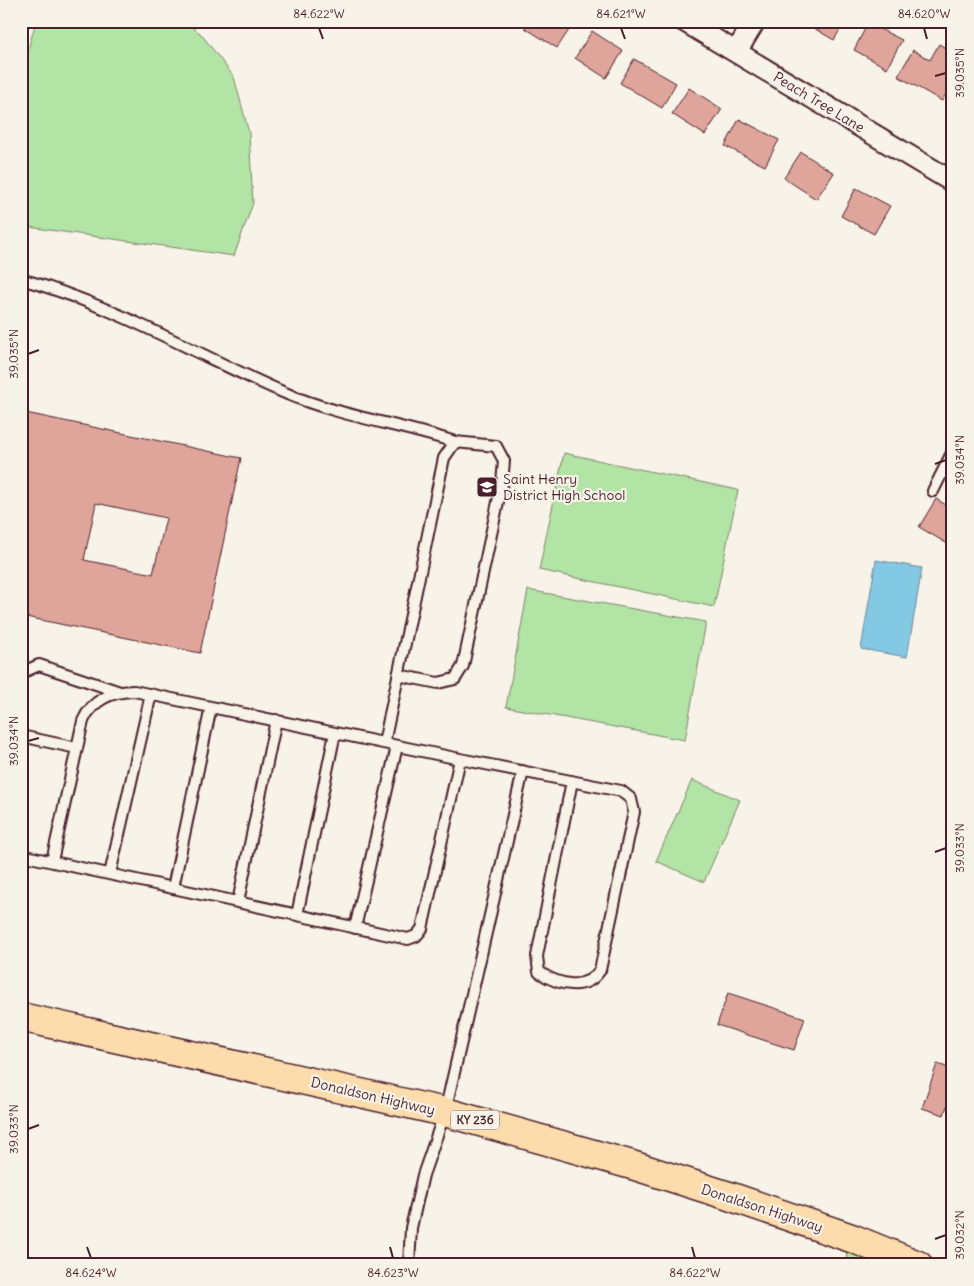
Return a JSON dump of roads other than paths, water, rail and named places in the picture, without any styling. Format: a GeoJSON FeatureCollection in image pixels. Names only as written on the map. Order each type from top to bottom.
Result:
{"type":"FeatureCollection","features":[{"type":"Feature","properties":{"kind":"main road","name":"Donaldson Highway"},"geometry":{"type":"LineString","coordinates":[[21,1017],[445,1112],[632,1165],[854,1238],[918,1265]]}},
{"type":"Feature","properties":{"kind":"street","name":"Peach Tree Lane"},"geometry":{"type":"LineString","coordinates":[[684,21],[953,182]]}},
{"type":"Feature","properties":{"kind":"street"},"geometry":{"type":"LineString","coordinates":[[736,52],[755,21]]}},
{"type":"Feature","properties":{"kind":"lane"},"geometry":{"type":"LineString","coordinates":[[21,279],[122,315],[251,377],[319,406],[424,432],[456,442],[496,446],[504,461],[502,483],[464,666],[455,679],[438,683],[398,675]]}},
{"type":"Feature","properties":{"kind":"lane"},"geometry":{"type":"LineString","coordinates":[[384,743],[444,458],[456,442]]}},
{"type":"Feature","properties":{"kind":"lane"},"geometry":{"type":"LineString","coordinates":[[933,491],[953,451]]}},
{"type":"Feature","properties":{"kind":"lane"},"geometry":{"type":"LineString","coordinates":[[21,673],[39,665],[120,692]]}},
{"type":"Feature","properties":{"kind":"lane"},"geometry":{"type":"LineString","coordinates":[[52,861],[86,713],[98,701],[120,692],[134,691],[150,694],[621,791],[631,799],[634,812],[600,970],[594,980],[580,985],[550,980],[539,972],[537,956],[572,781]]}},
{"type":"Feature","properties":{"kind":"lane"},"geometry":{"type":"LineString","coordinates":[[110,874],[150,694]]}},
{"type":"Feature","properties":{"kind":"lane"},"geometry":{"type":"LineString","coordinates":[[173,888],[211,707]]}},
{"type":"Feature","properties":{"kind":"lane"},"geometry":{"type":"LineString","coordinates":[[238,902],[276,720]]}},
{"type":"Feature","properties":{"kind":"lane"},"geometry":{"type":"LineString","coordinates":[[297,915],[335,733]]}},
{"type":"Feature","properties":{"kind":"lane"},"geometry":{"type":"LineString","coordinates":[[21,736],[77,748]]}},
{"type":"Feature","properties":{"kind":"lane"},"geometry":{"type":"LineString","coordinates":[[355,928],[397,746]]}},
{"type":"Feature","properties":{"kind":"lane"},"geometry":{"type":"LineString","coordinates":[[21,855],[355,928],[408,939],[413,938],[420,932],[460,759]]}},
{"type":"Feature","properties":{"kind":"lane"},"geometry":{"type":"LineString","coordinates":[[409,1265],[411,1228],[421,1184],[445,1112],[523,771]]}},
{"type":"Feature","properties":{"kind":"water"},"geometry":{"type":"Polygon","coordinates":[[[876,560],[922,568],[907,657],[861,649],[876,560]]]}},
{"type":"Feature","properties":{"kind":"place","name":"Saint Henry District High School"},"geometry":{"type":"Point","coordinates":[487,487]}}]}
